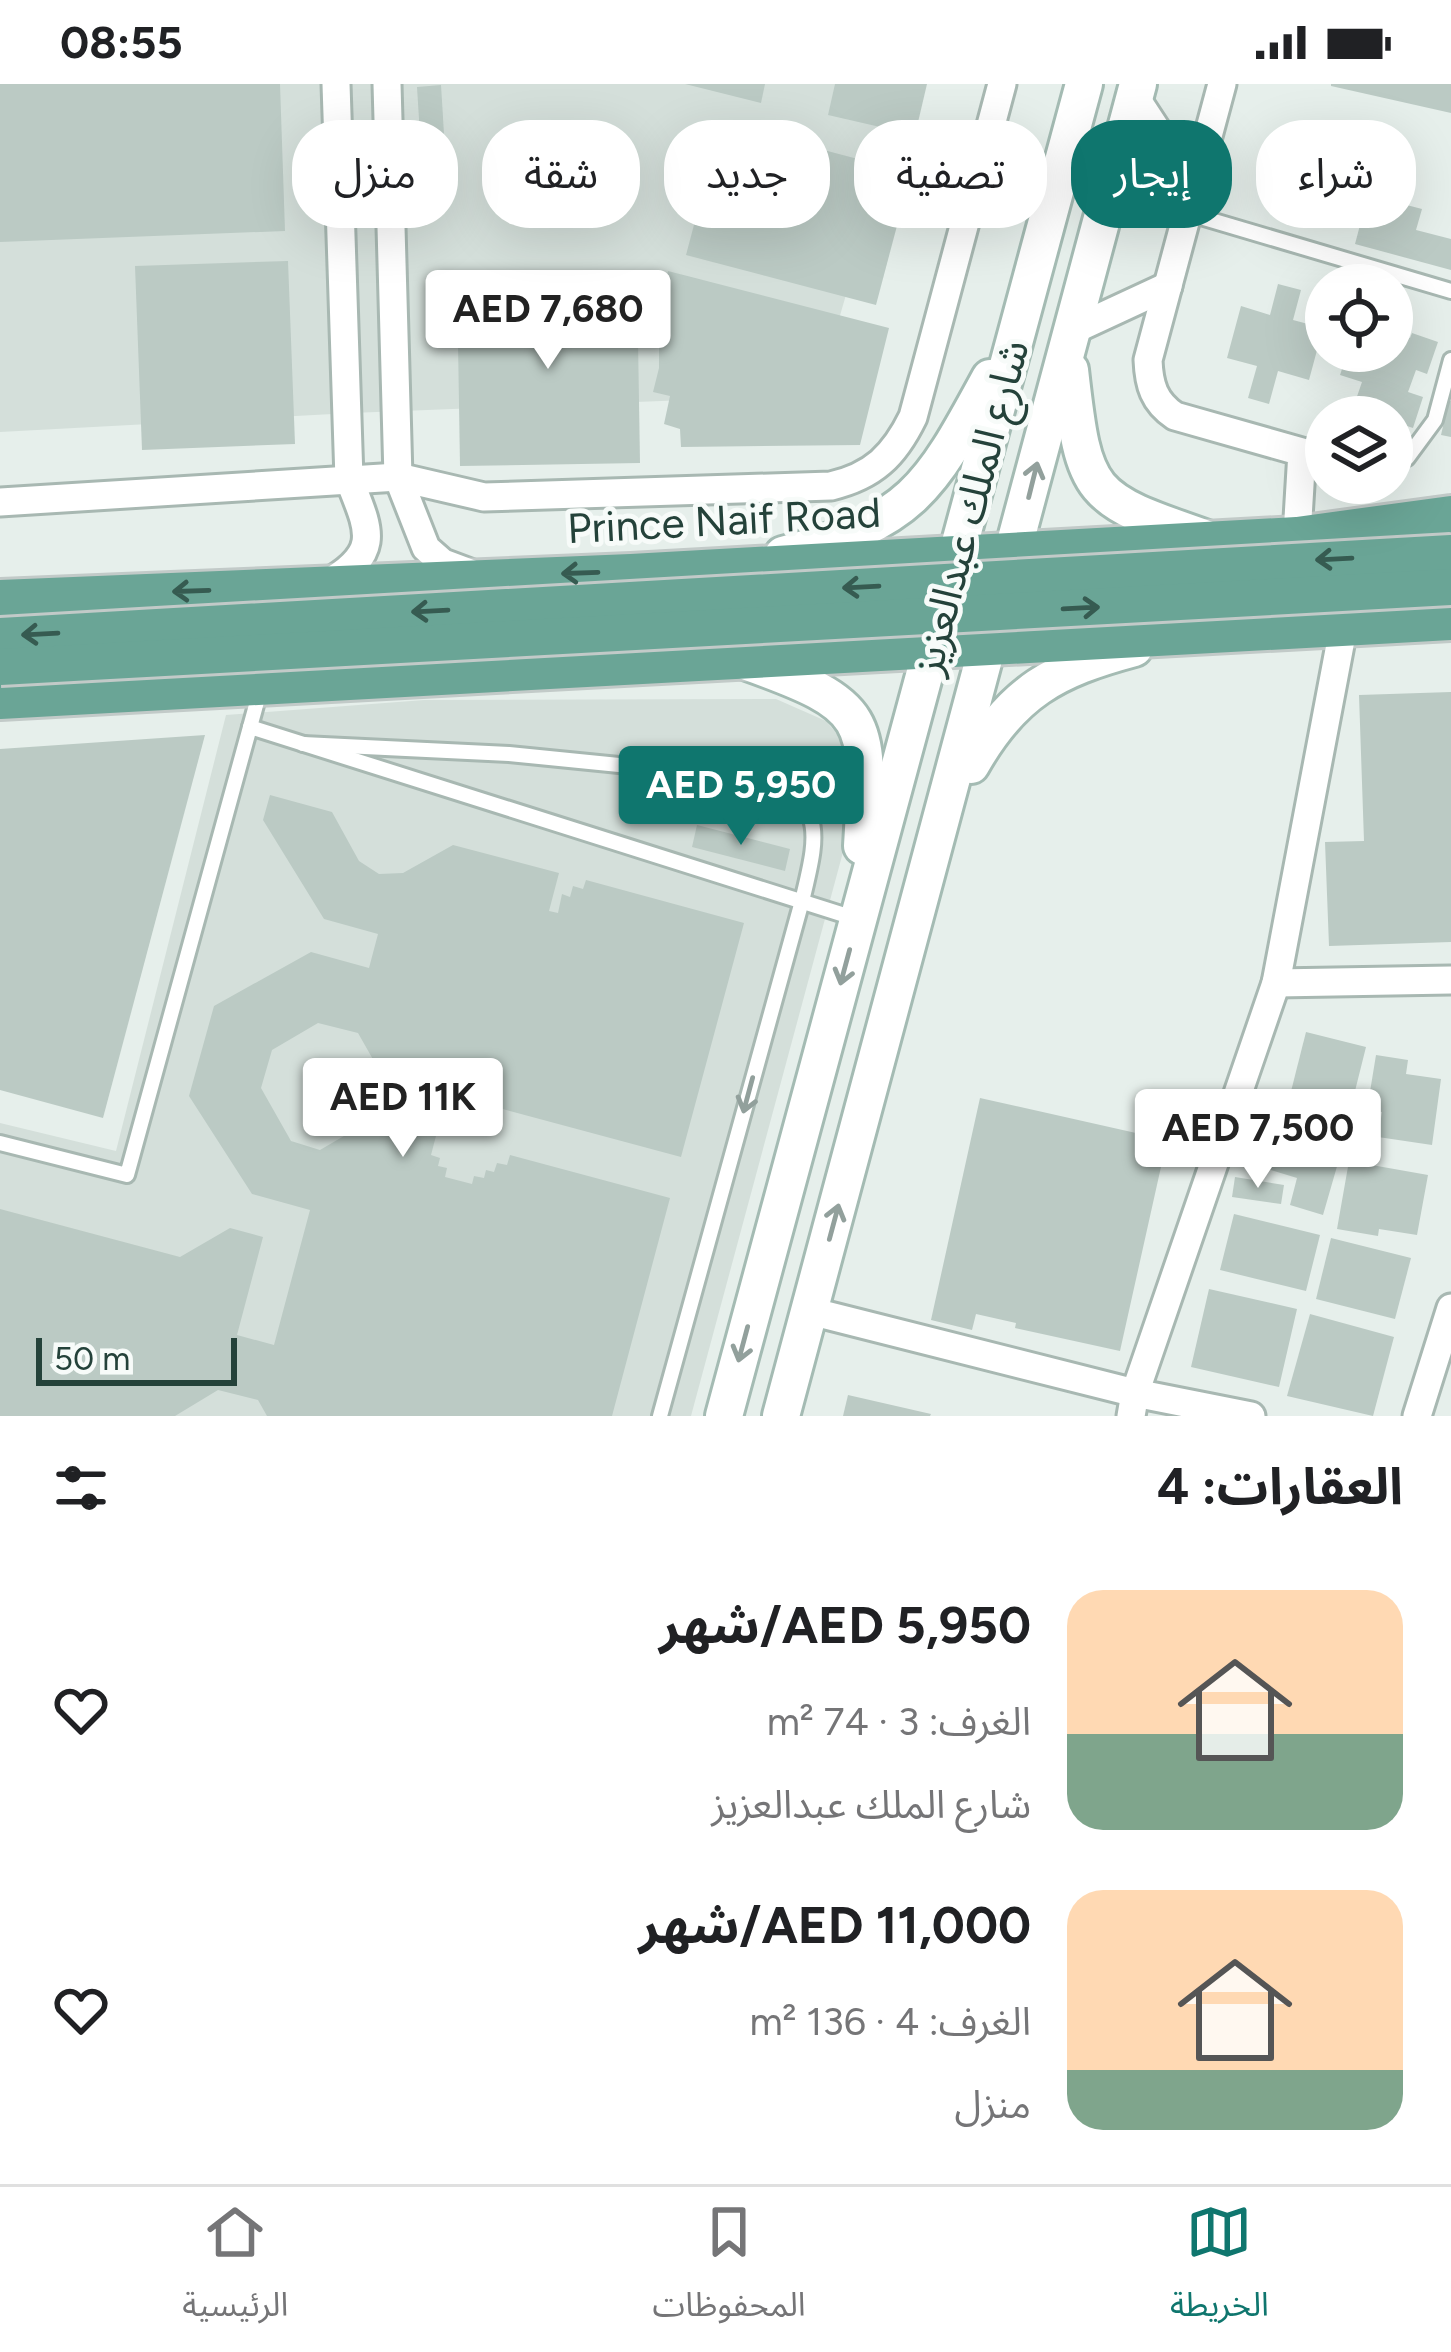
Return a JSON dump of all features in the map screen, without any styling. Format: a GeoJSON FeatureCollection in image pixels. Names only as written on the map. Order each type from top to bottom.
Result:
{"type":"FeatureCollection","features":[{"type":"Feature","properties":{"kind":"main road","name":"Prince Naif Road"},"geometry":{"type":"LineString","coordinates":[[0,598],[631,572],[1298,536],[1451,514]]}},
{"type":"Feature","properties":{"kind":"main road"},"geometry":{"type":"LineString","coordinates":[[0,636],[1451,553]]}},
{"type":"Feature","properties":{"kind":"main road"},"geometry":{"type":"LineString","coordinates":[[631,572],[688,592],[706,603],[713,617],[710,646],[645,668]]}},
{"type":"Feature","properties":{"kind":"main road"},"geometry":{"type":"LineString","coordinates":[[1,693],[1451,587]]}},
{"type":"Feature","properties":{"kind":"main road"},"geometry":{"type":"LineString","coordinates":[[1,693],[645,668],[1451,622]]}},
{"type":"Feature","properties":{"kind":"street"},"geometry":{"type":"LineString","coordinates":[[322,586],[358,562],[369,530],[350,479],[336,84]]}},
{"type":"Feature","properties":{"kind":"street"},"geometry":{"type":"LineString","coordinates":[[387,84],[398,477],[426,548],[443,563],[478,577]]}},
{"type":"Feature","properties":{"kind":"street"},"geometry":{"type":"LineString","coordinates":[[0,502],[398,477],[484,497],[831,486],[857,480],[899,446],[913,417],[1002,84]]}},
{"type":"Feature","properties":{"kind":"street","name":"شارع الملك عبدالعزيز"},"geometry":{"type":"LineString","coordinates":[[724,1416],[1084,84]]}},
{"type":"Feature","properties":{"kind":"street"},"geometry":{"type":"LineString","coordinates":[[1212,120],[1222,84]]}},
{"type":"Feature","properties":{"kind":"street"},"geometry":{"type":"LineString","coordinates":[[1137,90],[1152,120]]}},
{"type":"Feature","properties":{"kind":"street","name":"شارع الملك عبدالعزيز"},"geometry":{"type":"LineString","coordinates":[[782,1416],[1137,90]]}},
{"type":"Feature","properties":{"kind":"street"},"geometry":{"type":"LineString","coordinates":[[1184,228],[1148,360],[1154,394],[1174,416],[1305,451]]}},
{"type":"Feature","properties":{"kind":"street"},"geometry":{"type":"LineString","coordinates":[[1168,286],[1069,337],[1078,448],[1099,487],[1135,514],[1210,540]]}},
{"type":"Feature","properties":{"kind":"street"},"geometry":{"type":"LineString","coordinates":[[752,563],[866,529],[911,498],[946,460],[1020,322]]}},
{"type":"Feature","properties":{"kind":"street"},"geometry":{"type":"LineString","coordinates":[[1298,536],[1305,500]]}},
{"type":"Feature","properties":{"kind":"street"},"geometry":{"type":"LineString","coordinates":[[1133,1405],[1276,983],[1343,628]]}},
{"type":"Feature","properties":{"kind":"street"},"geometry":{"type":"LineString","coordinates":[[944,815],[992,728],[1032,689],[1087,660],[1173,638]]}},
{"type":"Feature","properties":{"kind":"street"},"geometry":{"type":"LineString","coordinates":[[746,661],[822,690],[853,719],[865,745],[858,919]]}},
{"type":"Feature","properties":{"kind":"street"},"geometry":{"type":"LineString","coordinates":[[1276,983],[1451,980]]}},
{"type":"Feature","properties":{"kind":"street"},"geometry":{"type":"LineString","coordinates":[[1417,1416],[1451,1308]]}},
{"type":"Feature","properties":{"kind":"street"},"geometry":{"type":"LineString","coordinates":[[810,1311],[1133,1405],[1251,1416]]}},
{"type":"Feature","properties":{"kind":"lane"},"geometry":{"type":"LineString","coordinates":[[1232,214],[1451,291]]}},
{"type":"Feature","properties":{"kind":"lane"},"geometry":{"type":"LineString","coordinates":[[1413,450],[1435,420],[1451,360]]}},
{"type":"Feature","properties":{"kind":"lane"},"geometry":{"type":"LineString","coordinates":[[0,1143],[127,1175],[261,685]]}},
{"type":"Feature","properties":{"kind":"lane"},"geometry":{"type":"LineString","coordinates":[[250,727],[858,919]]}},
{"type":"Feature","properties":{"kind":"lane"},"geometry":{"type":"LineString","coordinates":[[303,743],[645,766],[776,785],[798,799],[814,821],[814,850],[802,901],[660,1416]]}},
{"type":"Feature","properties":{"kind":"shaded area"},"geometry":{"type":"Polygon","coordinates":[[[0,84],[907,84],[897,120],[854,120],[854,228],[865,228],[817,395],[0,432],[0,84]]]}},
{"type":"Feature","properties":{"kind":"shaded area"},"geometry":{"type":"Polygon","coordinates":[[[776,699],[826,721],[855,755],[853,815],[691,1416],[0,1416],[0,1123],[116,1151],[226,715],[424,700],[776,699]]]}},
{"type":"Feature","properties":{"kind":"building"},"geometry":{"type":"Polygon","coordinates":[[[0,84],[280,84],[285,231],[0,242],[0,84]]]}},
{"type":"Feature","properties":{"kind":"building"},"geometry":{"type":"Polygon","coordinates":[[[685,84],[765,84],[761,103],[685,84]]]}},
{"type":"Feature","properties":{"kind":"building"},"geometry":{"type":"Polygon","coordinates":[[[835,84],[927,84],[919,120],[854,121],[828,115],[835,84]]]}},
{"type":"Feature","properties":{"kind":"building"},"geometry":{"type":"Polygon","coordinates":[[[1451,84],[1451,113],[1331,86],[1451,84]]]}},
{"type":"Feature","properties":{"kind":"building"},"geometry":{"type":"Polygon","coordinates":[[[441,85],[443,120],[419,120],[417,87],[441,85]]]}},
{"type":"Feature","properties":{"kind":"building"},"geometry":{"type":"Polygon","coordinates":[[[830,152],[854,158],[854,228],[896,228],[876,305],[686,255],[693,228],[830,228],[830,152]]]}},
{"type":"Feature","properties":{"kind":"building"},"geometry":{"type":"Polygon","coordinates":[[[1416,207],[1422,209],[1416,230],[1451,239],[1451,270],[1355,244],[1359,228],[1416,228],[1416,207]]]}},
{"type":"Feature","properties":{"kind":"building"},"geometry":{"type":"Polygon","coordinates":[[[288,261],[295,444],[142,450],[135,266],[288,261]]]}},
{"type":"Feature","properties":{"kind":"building"},"geometry":{"type":"Polygon","coordinates":[[[668,271],[889,328],[860,445],[681,447],[680,429],[664,424],[670,396],[653,392],[659,368],[659,306],[668,271]]]}},
{"type":"Feature","properties":{"kind":"building"},"geometry":{"type":"Polygon","coordinates":[[[637,279],[640,463],[460,466],[457,281],[637,279]]]}},
{"type":"Feature","properties":{"kind":"building"},"geometry":{"type":"Polygon","coordinates":[[[1278,284],[1301,290],[1293,320],[1305,323],[1305,372],[1311,372],[1309,380],[1278,371],[1269,404],[1248,398],[1257,366],[1227,358],[1241,306],[1270,315],[1278,284]]]}},
{"type":"Feature","properties":{"kind":"building"},"geometry":{"type":"Polygon","coordinates":[[[1413,333],[1438,342],[1427,374],[1416,370],[1408,392],[1423,397],[1413,428],[1413,396],[1357,396],[1362,382],[1340,375],[1413,372],[1413,333]]]}},
{"type":"Feature","properties":{"kind":"building"},"geometry":{"type":"Polygon","coordinates":[[[1451,401],[1451,437],[1441,435],[1451,401]]]}},
{"type":"Feature","properties":{"kind":"building"},"geometry":{"type":"Polygon","coordinates":[[[1451,692],[1451,942],[1329,946],[1325,842],[1364,841],[1359,695],[1451,692]]]}},
{"type":"Feature","properties":{"kind":"building"},"geometry":{"type":"Polygon","coordinates":[[[205,735],[103,1118],[0,1090],[0,749],[205,735]]]}},
{"type":"Feature","properties":{"kind":"building"},"geometry":{"type":"Polygon","coordinates":[[[270,795],[332,812],[359,861],[379,874],[403,873],[453,845],[559,873],[549,911],[558,913],[562,894],[570,897],[573,886],[583,889],[586,880],[744,923],[681,1157],[447,1094],[431,1155],[440,1158],[438,1166],[447,1168],[445,1177],[472,1184],[474,1176],[484,1178],[486,1170],[494,1172],[497,1163],[507,1165],[510,1155],[670,1198],[612,1416],[267,1416],[258,1400],[218,1390],[175,1416],[0,1416],[0,1209],[180,1257],[230,1228],[263,1237],[237,1335],[274,1345],[310,1210],[252,1194],[189,1096],[214,1006],[311,952],[369,968],[378,934],[324,919],[263,820],[270,795]],[[318,1023],[272,1050],[261,1088],[291,1141],[320,1150],[373,1119],[381,1103],[383,1077],[358,1033],[318,1023]]]}},
{"type":"Feature","properties":{"kind":"building"},"geometry":{"type":"Polygon","coordinates":[[[697,825],[790,849],[785,871],[692,847],[697,825]]]}},
{"type":"Feature","properties":{"kind":"building"},"geometry":{"type":"Polygon","coordinates":[[[1306,1032],[1366,1047],[1344,1135],[1284,1119],[1306,1032]]]}},
{"type":"Feature","properties":{"kind":"building"},"geometry":{"type":"Polygon","coordinates":[[[1376,1055],[1408,1060],[1406,1074],[1441,1079],[1432,1145],[1378,1137],[1382,1112],[1367,1110],[1376,1055]]]}},
{"type":"Feature","properties":{"kind":"building"},"geometry":{"type":"Polygon","coordinates":[[[980,1098],[1167,1140],[1120,1351],[1015,1328],[1016,1323],[976,1314],[972,1330],[931,1320],[980,1098]]]}},
{"type":"Feature","properties":{"kind":"building"},"geometry":{"type":"Polygon","coordinates":[[[1269,1137],[1340,1156],[1323,1215],[1290,1205],[1297,1178],[1261,1167],[1269,1137]]]}},
{"type":"Feature","properties":{"kind":"building"},"geometry":{"type":"Polygon","coordinates":[[[1349,1161],[1428,1175],[1417,1235],[1379,1229],[1378,1236],[1337,1229],[1349,1161]]]}},
{"type":"Feature","properties":{"kind":"building"},"geometry":{"type":"Polygon","coordinates":[[[1235,1177],[1284,1185],[1281,1204],[1232,1197],[1235,1177]]]}},
{"type":"Feature","properties":{"kind":"building"},"geometry":{"type":"Polygon","coordinates":[[[1234,1214],[1320,1235],[1306,1291],[1220,1270],[1234,1214]]]}},
{"type":"Feature","properties":{"kind":"building"},"geometry":{"type":"Polygon","coordinates":[[[1331,1238],[1411,1258],[1395,1319],[1316,1299],[1331,1238]]]}},
{"type":"Feature","properties":{"kind":"building"},"geometry":{"type":"Polygon","coordinates":[[[1209,1289],[1297,1309],[1279,1387],[1191,1367],[1209,1289]]]}},
{"type":"Feature","properties":{"kind":"building"},"geometry":{"type":"Polygon","coordinates":[[[1310,1314],[1394,1337],[1373,1416],[1287,1396],[1310,1314]]]}},
{"type":"Feature","properties":{"kind":"building"},"geometry":{"type":"Polygon","coordinates":[[[848,1395],[931,1414],[843,1416],[848,1395]]]}}]}
